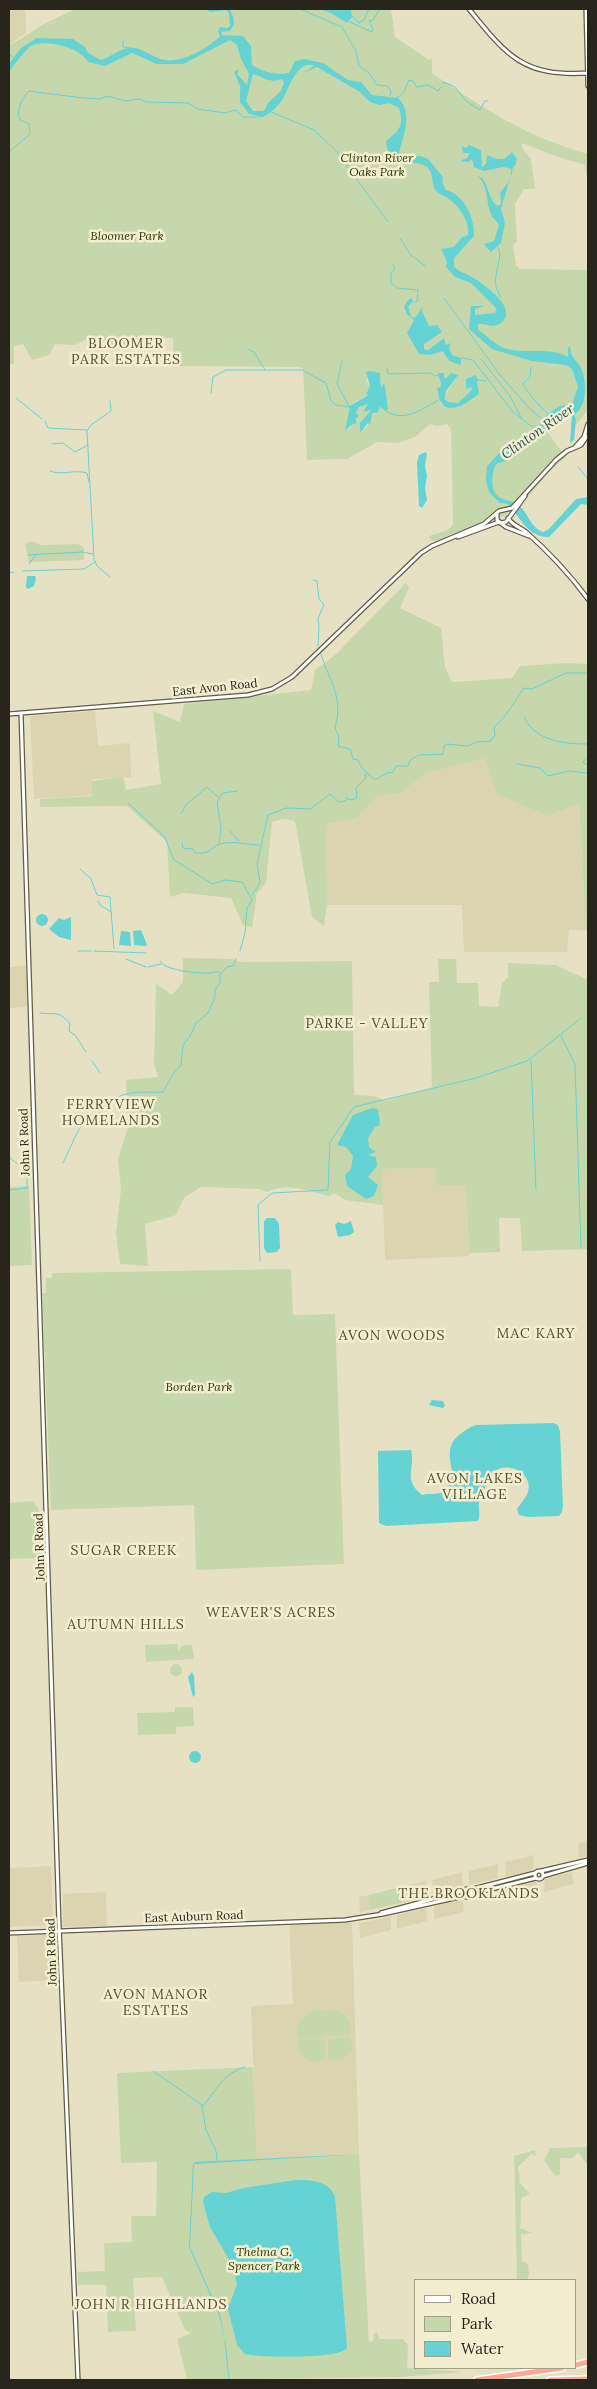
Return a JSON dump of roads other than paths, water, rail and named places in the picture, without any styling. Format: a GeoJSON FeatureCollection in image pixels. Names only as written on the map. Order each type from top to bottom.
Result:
{"type":"FeatureCollection","features":[{"type":"Feature","properties":{"kind":"highway"},"geometry":{"type":"LineString","coordinates":[[477,2380],[555,2369]]}},
{"type":"Feature","properties":{"kind":"highway"},"geometry":{"type":"LineString","coordinates":[[550,2380],[588,2379]]}},
{"type":"Feature","properties":{"kind":"main road"},"geometry":{"type":"LineString","coordinates":[[469,9],[501,48],[523,64],[551,73],[588,73]]}},
{"type":"Feature","properties":{"kind":"main road"},"geometry":{"type":"LineString","coordinates":[[586,9],[588,86]]}},
{"type":"Feature","properties":{"kind":"main road"},"geometry":{"type":"LineString","coordinates":[[575,447],[584,436],[588,424]]}},
{"type":"Feature","properties":{"kind":"main road"},"geometry":{"type":"LineString","coordinates":[[508,518],[518,503],[556,460],[583,444],[588,435]]}},
{"type":"Feature","properties":{"kind":"main road"},"geometry":{"type":"LineString","coordinates":[[503,511],[512,511]]}},
{"type":"Feature","properties":{"kind":"main road"},"geometry":{"type":"LineString","coordinates":[[503,511],[512,524],[530,536],[566,572],[588,599]]}},
{"type":"Feature","properties":{"kind":"main road","name":"East Avon Road"},"geometry":{"type":"LineString","coordinates":[[9,714],[248,695],[272,689],[292,676],[421,553],[432,546],[484,524],[503,511]]}},
{"type":"Feature","properties":{"kind":"main road"},"geometry":{"type":"LineString","coordinates":[[497,514],[499,522],[530,536]]}},
{"type":"Feature","properties":{"kind":"main road","name":"East Avon Road"},"geometry":{"type":"LineString","coordinates":[[457,536],[472,533],[493,522],[505,522],[508,518]]}},
{"type":"Feature","properties":{"kind":"main road","name":"John R Road"},"geometry":{"type":"LineString","coordinates":[[21,713],[60,1931],[78,2380]]}},
{"type":"Feature","properties":{"kind":"main road"},"geometry":{"type":"LineString","coordinates":[[542,1874],[540,1879],[536,1878],[470,1892],[466,1889],[463,1894],[468,1897],[470,1892],[535,1873],[542,1874],[588,1862]]}},
{"type":"Feature","properties":{"kind":"main road"},"geometry":{"type":"LineString","coordinates":[[535,1873],[536,1878]]}},
{"type":"Feature","properties":{"kind":"main road","name":"East Auburn Road"},"geometry":{"type":"LineString","coordinates":[[9,1933],[345,1920],[380,1914],[463,1894]]}},
{"type":"Feature","properties":{"kind":"water","name":"Clinton River"},"geometry":{"type":"Polygon","coordinates":[[[206,9],[230,10],[234,18],[234,24],[229,31],[221,32],[222,35],[243,36],[251,46],[252,65],[261,70],[274,74],[289,73],[295,61],[304,59],[323,63],[348,80],[361,82],[372,95],[398,98],[403,104],[406,118],[405,132],[399,153],[404,157],[421,156],[428,159],[443,177],[442,182],[446,190],[458,196],[463,202],[473,222],[474,236],[454,258],[454,266],[457,270],[487,287],[503,303],[506,314],[503,321],[495,326],[478,324],[478,330],[504,348],[512,350],[553,352],[568,357],[568,348],[570,346],[573,357],[582,370],[585,382],[584,401],[574,415],[576,419],[574,440],[570,443],[572,414],[556,422],[539,439],[505,461],[496,464],[492,479],[493,489],[498,497],[520,506],[532,524],[543,532],[549,529],[576,499],[588,497],[588,505],[581,504],[549,537],[535,534],[525,526],[508,504],[500,503],[489,492],[486,481],[487,466],[499,453],[523,441],[538,428],[549,413],[560,406],[572,404],[578,387],[572,369],[566,365],[532,361],[492,349],[469,329],[471,306],[484,306],[475,309],[475,315],[495,313],[496,308],[471,283],[455,277],[446,267],[447,262],[441,249],[454,247],[461,238],[468,235],[467,224],[462,213],[450,200],[436,191],[431,173],[427,167],[397,159],[388,150],[386,141],[397,131],[401,124],[399,108],[389,103],[380,105],[370,102],[360,92],[317,67],[303,73],[314,66],[308,65],[298,71],[281,102],[272,111],[263,117],[249,114],[240,102],[240,86],[234,72],[238,69],[238,75],[247,85],[249,74],[241,59],[237,45],[230,40],[183,64],[157,64],[132,53],[105,66],[88,62],[79,52],[62,46],[45,43],[37,44],[31,46],[26,51],[9,73],[9,64],[21,48],[37,38],[73,39],[85,47],[88,53],[101,60],[129,48],[143,50],[165,60],[187,57],[215,41],[220,36],[218,31],[220,27],[228,28],[230,25],[229,13],[226,10],[210,12],[206,9]],[[253,74],[246,101],[253,111],[264,111],[268,103],[281,91],[284,82],[281,79],[270,80],[253,74]]]}},
{"type":"Feature","properties":{"kind":"water"},"geometry":{"type":"Polygon","coordinates":[[[319,9],[351,9],[352,17],[347,23],[331,13],[319,9]]]}},
{"type":"Feature","properties":{"kind":"water"},"geometry":{"type":"Polygon","coordinates":[[[469,145],[481,150],[482,167],[486,164],[487,155],[497,159],[504,159],[512,152],[517,159],[515,166],[512,169],[503,167],[484,171],[474,167],[472,159],[469,162],[460,161],[467,158],[470,153],[463,153],[462,146],[466,148],[469,145]]]}},
{"type":"Feature","properties":{"kind":"water"},"geometry":{"type":"Polygon","coordinates":[[[511,175],[501,209],[505,223],[501,243],[491,252],[484,244],[494,241],[499,225],[492,216],[484,185],[478,176],[484,181],[494,203],[498,206],[501,204],[500,193],[508,183],[511,175]]]}},
{"type":"Feature","properties":{"kind":"water"},"geometry":{"type":"Polygon","coordinates":[[[412,298],[413,302],[408,306],[411,317],[415,318],[423,306],[422,311],[429,326],[437,325],[442,332],[424,344],[424,349],[428,350],[444,338],[446,345],[451,343],[449,348],[452,355],[461,358],[461,365],[449,361],[443,351],[430,355],[419,354],[407,333],[414,320],[407,314],[404,307],[408,300],[412,298]]]}},
{"type":"Feature","properties":{"kind":"water"},"geometry":{"type":"Polygon","coordinates":[[[366,372],[380,373],[381,388],[383,384],[385,385],[388,409],[386,411],[380,407],[377,413],[372,413],[370,425],[368,423],[360,433],[360,423],[371,410],[363,412],[368,404],[359,407],[356,413],[359,415],[356,419],[357,423],[351,425],[345,431],[350,406],[368,395],[366,394],[370,386],[366,372]]]}},
{"type":"Feature","properties":{"kind":"water"},"geometry":{"type":"Polygon","coordinates":[[[438,373],[444,373],[445,379],[451,373],[458,375],[446,391],[445,399],[448,402],[458,403],[471,391],[472,387],[466,389],[466,379],[475,375],[479,380],[477,382],[479,394],[455,408],[445,407],[439,399],[437,387],[440,388],[441,384],[438,373]]]}},
{"type":"Feature","properties":{"kind":"water"},"geometry":{"type":"Polygon","coordinates":[[[425,452],[427,454],[425,488],[427,500],[422,508],[419,506],[417,462],[419,455],[425,452]]]}},
{"type":"Feature","properties":{"kind":"water"},"geometry":{"type":"Polygon","coordinates":[[[27,576],[35,576],[36,578],[34,586],[28,589],[26,587],[27,576]]]}},
{"type":"Feature","properties":{"kind":"water"},"geometry":{"type":"Polygon","coordinates":[[[44,914],[47,915],[47,925],[40,926],[37,925],[36,918],[37,915],[44,914]]]}},
{"type":"Feature","properties":{"kind":"water"},"geometry":{"type":"Polygon","coordinates":[[[71,917],[71,940],[59,937],[49,929],[59,918],[64,920],[71,917]]]}},
{"type":"Feature","properties":{"kind":"water"},"geometry":{"type":"Polygon","coordinates":[[[141,930],[147,945],[134,945],[133,931],[141,930]]]}},
{"type":"Feature","properties":{"kind":"water"},"geometry":{"type":"Polygon","coordinates":[[[121,931],[130,932],[131,946],[119,945],[121,931]]]}},
{"type":"Feature","properties":{"kind":"water"},"geometry":{"type":"Polygon","coordinates":[[[372,1108],[378,1109],[380,1125],[375,1127],[368,1138],[369,1147],[376,1152],[368,1155],[376,1157],[377,1166],[368,1177],[378,1185],[374,1196],[366,1199],[347,1186],[345,1175],[351,1169],[353,1156],[346,1147],[337,1145],[353,1115],[372,1108]]]}},
{"type":"Feature","properties":{"kind":"water"},"geometry":{"type":"Polygon","coordinates":[[[267,1218],[275,1218],[279,1224],[280,1248],[277,1252],[267,1253],[264,1248],[264,1221],[267,1218]]]}},
{"type":"Feature","properties":{"kind":"water"},"geometry":{"type":"Polygon","coordinates":[[[351,1221],[354,1232],[350,1235],[338,1237],[335,1225],[338,1222],[344,1224],[351,1221]]]}},
{"type":"Feature","properties":{"kind":"water"},"geometry":{"type":"Polygon","coordinates":[[[432,1400],[443,1401],[445,1406],[443,1408],[429,1405],[432,1400]]]}},
{"type":"Feature","properties":{"kind":"water"},"geometry":{"type":"Polygon","coordinates":[[[553,1423],[558,1425],[560,1432],[563,1506],[559,1516],[528,1517],[519,1515],[517,1509],[528,1492],[529,1485],[527,1479],[517,1470],[504,1468],[492,1474],[489,1480],[479,1503],[478,1521],[386,1526],[379,1523],[378,1451],[411,1450],[411,1478],[416,1489],[422,1495],[438,1493],[449,1486],[452,1479],[450,1450],[453,1442],[467,1429],[476,1425],[553,1423]]]}},
{"type":"Feature","properties":{"kind":"water"},"geometry":{"type":"Polygon","coordinates":[[[192,1672],[195,1695],[193,1697],[188,1677],[192,1672]]]}},
{"type":"Feature","properties":{"kind":"water"},"geometry":{"type":"Polygon","coordinates":[[[197,1751],[200,1752],[200,1762],[193,1763],[190,1762],[189,1755],[190,1752],[197,1751]]]}},
{"type":"Feature","properties":{"kind":"water"},"geometry":{"type":"Polygon","coordinates":[[[348,2155],[194,2164],[190,2247],[220,2314],[225,2341],[219,2315],[189,2247],[193,2164],[195,2162],[348,2155]]]}},
{"type":"Feature","properties":{"kind":"water"},"geometry":{"type":"Polygon","coordinates":[[[295,2180],[324,2184],[332,2191],[335,2197],[347,2348],[342,2352],[316,2356],[282,2357],[245,2354],[237,2345],[228,2309],[237,2284],[231,2263],[210,2227],[203,2202],[204,2197],[212,2192],[226,2193],[244,2188],[295,2180]]]}},
{"type":"Feature","properties":{"kind":"waterway"},"geometry":{"type":"LineString","coordinates":[[300,9],[342,27],[356,51],[359,66],[369,73],[377,85],[387,86],[391,91],[390,96]]}},
{"type":"Feature","properties":{"kind":"waterway"},"geometry":{"type":"LineString","coordinates":[[352,16],[359,23],[364,20],[369,9]]}},
{"type":"Feature","properties":{"kind":"waterway"},"geometry":{"type":"LineString","coordinates":[[350,22],[372,32],[369,21],[373,20],[380,9]]}},
{"type":"Feature","properties":{"kind":"waterway"},"geometry":{"type":"LineString","coordinates":[[123,41],[123,47],[130,48]]}},
{"type":"Feature","properties":{"kind":"waterway"},"geometry":{"type":"LineString","coordinates":[[9,54],[13,57]]}},
{"type":"Feature","properties":{"kind":"waterway"},"geometry":{"type":"LineString","coordinates":[[397,98],[404,92],[409,80],[413,81],[417,87],[428,85],[438,91],[441,87]]}},
{"type":"Feature","properties":{"kind":"waterway"},"geometry":{"type":"LineString","coordinates":[[443,84],[444,82],[455,87],[466,101],[480,110],[485,101],[488,101]]}},
{"type":"Feature","properties":{"kind":"waterway"},"geometry":{"type":"LineString","coordinates":[[9,152],[30,134],[29,124],[19,119],[21,104],[29,91],[83,98],[100,99],[107,96],[126,101],[139,99],[147,102],[188,103],[198,109],[225,113],[236,110],[243,117],[261,117]]}},
{"type":"Feature","properties":{"kind":"waterway"},"geometry":{"type":"LineString","coordinates":[[269,111],[314,130],[336,151],[388,222]]}},
{"type":"Feature","properties":{"kind":"waterway"},"geometry":{"type":"LineString","coordinates":[[511,175],[512,169]]}},
{"type":"Feature","properties":{"kind":"waterway"},"geometry":{"type":"LineString","coordinates":[[400,238],[410,254],[425,266]]}},
{"type":"Feature","properties":{"kind":"waterway"},"geometry":{"type":"LineString","coordinates":[[498,247],[500,256],[495,282],[501,298]]}},
{"type":"Feature","properties":{"kind":"waterway"},"geometry":{"type":"LineString","coordinates":[[393,265],[395,268],[391,273],[391,283],[397,288],[418,290],[417,302],[414,302]]}},
{"type":"Feature","properties":{"kind":"waterway","name":"Clinton River"},"geometry":{"type":"LineString","coordinates":[[444,298],[500,375],[529,408],[544,421]]}},
{"type":"Feature","properties":{"kind":"waterway"},"geometry":{"type":"LineString","coordinates":[[248,349],[254,352],[265,370]]}},
{"type":"Feature","properties":{"kind":"waterway","name":"Clinton River"},"geometry":{"type":"LineString","coordinates":[[461,358],[473,360],[512,411],[531,426],[540,426]]}},
{"type":"Feature","properties":{"kind":"waterway"},"geometry":{"type":"LineString","coordinates":[[481,359],[510,396],[521,417]]}},
{"type":"Feature","properties":{"kind":"waterway"},"geometry":{"type":"LineString","coordinates":[[342,361],[337,384],[349,406]]}},
{"type":"Feature","properties":{"kind":"waterway"},"geometry":{"type":"LineString","coordinates":[[387,368],[388,374],[430,373],[435,376],[439,375]]}},
{"type":"Feature","properties":{"kind":"waterway","name":"Clinton River"},"geometry":{"type":"LineString","coordinates":[[531,368],[530,377],[523,384],[534,400],[548,414]]}},
{"type":"Feature","properties":{"kind":"waterway"},"geometry":{"type":"LineString","coordinates":[[211,393],[213,377],[226,370],[302,370],[326,383],[331,401],[336,405],[350,407]]}},
{"type":"Feature","properties":{"kind":"waterway"},"geometry":{"type":"LineString","coordinates":[[479,380],[486,381]]}},
{"type":"Feature","properties":{"kind":"waterway"},"geometry":{"type":"LineString","coordinates":[[16,398],[42,419]]}},
{"type":"Feature","properties":{"kind":"waterway"},"geometry":{"type":"LineString","coordinates":[[386,411],[400,416],[407,415],[420,411],[439,400]]}},
{"type":"Feature","properties":{"kind":"waterway"},"geometry":{"type":"LineString","coordinates":[[110,401],[111,411],[91,425],[87,431],[94,559],[97,566],[110,577]]}},
{"type":"Feature","properties":{"kind":"waterway"},"geometry":{"type":"LineString","coordinates":[[45,421],[48,428],[87,430]]}},
{"type":"Feature","properties":{"kind":"waterway"},"geometry":{"type":"LineString","coordinates":[[52,444],[63,443],[75,452],[88,445]]}},
{"type":"Feature","properties":{"kind":"waterway"},"geometry":{"type":"LineString","coordinates":[[578,467],[588,479]]}},
{"type":"Feature","properties":{"kind":"waterway"},"geometry":{"type":"LineString","coordinates":[[50,471],[59,473],[87,473],[89,482]]}},
{"type":"Feature","properties":{"kind":"waterway"},"geometry":{"type":"LineString","coordinates":[[28,555],[82,552],[93,554]]}},
{"type":"Feature","properties":{"kind":"waterway"},"geometry":{"type":"LineString","coordinates":[[29,564],[35,556]]}},
{"type":"Feature","properties":{"kind":"waterway"},"geometry":{"type":"LineString","coordinates":[[23,571],[84,569],[95,562]]}},
{"type":"Feature","properties":{"kind":"waterway"},"geometry":{"type":"LineString","coordinates":[[9,573],[14,572]]}},
{"type":"Feature","properties":{"kind":"waterway"},"geometry":{"type":"LineString","coordinates":[[313,580],[317,581],[319,599],[324,604],[318,619],[318,646]]}},
{"type":"Feature","properties":{"kind":"waterway"},"geometry":{"type":"LineString","coordinates":[[321,654],[337,698],[338,707],[335,727],[339,736],[338,746],[350,749],[353,759],[358,760],[362,768],[375,780],[387,773],[393,772],[396,766],[408,766],[410,760],[419,755],[443,754],[444,746],[447,744],[468,746],[476,742],[490,741],[495,736],[494,727],[507,714],[524,688],[532,689],[566,673],[588,673]]}},
{"type":"Feature","properties":{"kind":"waterway"},"geometry":{"type":"LineString","coordinates":[[524,717],[535,731],[551,740],[588,744]]}},
{"type":"Feature","properties":{"kind":"waterway"},"geometry":{"type":"LineString","coordinates":[[586,759],[583,762],[588,766]]}},
{"type":"Feature","properties":{"kind":"waterway"},"geometry":{"type":"LineString","coordinates":[[517,764],[540,768],[548,776],[569,771],[588,773]]}},
{"type":"Feature","properties":{"kind":"waterway"},"geometry":{"type":"LineString","coordinates":[[252,895],[260,883],[257,864],[268,815],[286,808],[310,809],[330,794],[339,802],[345,801],[347,798],[350,800],[357,798],[356,788],[366,778],[365,774],[369,774]]}},
{"type":"Feature","properties":{"kind":"waterway"},"geometry":{"type":"LineString","coordinates":[[181,814],[186,805],[207,787],[219,798]]}},
{"type":"Feature","properties":{"kind":"waterway"},"geometry":{"type":"LineString","coordinates":[[219,845],[221,828],[217,802],[223,793],[238,791]]}},
{"type":"Feature","properties":{"kind":"waterway"},"geometry":{"type":"LineString","coordinates":[[128,803],[165,837],[173,859],[212,884],[225,880],[242,882],[252,900],[247,908],[245,933],[240,951]]}},
{"type":"Feature","properties":{"kind":"waterway"},"geometry":{"type":"LineString","coordinates":[[230,831],[239,841]]}},
{"type":"Feature","properties":{"kind":"waterway"},"geometry":{"type":"LineString","coordinates":[[182,843],[183,848],[193,849],[195,853],[206,852],[225,843],[259,845]]}},
{"type":"Feature","properties":{"kind":"waterway"},"geometry":{"type":"LineString","coordinates":[[80,869],[91,879],[97,895],[110,897],[114,949]]}},
{"type":"Feature","properties":{"kind":"waterway"},"geometry":{"type":"LineString","coordinates":[[98,901],[100,905],[111,912]]}},
{"type":"Feature","properties":{"kind":"waterway"},"geometry":{"type":"LineString","coordinates":[[78,951],[91,951]]}},
{"type":"Feature","properties":{"kind":"waterway"},"geometry":{"type":"LineString","coordinates":[[94,951],[146,953]]}},
{"type":"Feature","properties":{"kind":"waterway"},"geometry":{"type":"LineString","coordinates":[[126,959],[146,967]]}},
{"type":"Feature","properties":{"kind":"waterway"},"geometry":{"type":"LineString","coordinates":[[63,1163],[77,1133],[88,1116],[97,1114],[115,1098],[125,1094],[163,1092],[173,1074],[181,1065],[183,1045],[196,1023],[208,1013],[215,997],[215,990],[220,983],[220,974],[227,967],[233,966],[236,959]]}},
{"type":"Feature","properties":{"kind":"waterway"},"geometry":{"type":"LineString","coordinates":[[160,961],[167,967],[180,970],[207,973],[220,972]]}},
{"type":"Feature","properties":{"kind":"waterway"},"geometry":{"type":"LineString","coordinates":[[148,967],[161,964]]}},
{"type":"Feature","properties":{"kind":"waterway"},"geometry":{"type":"LineString","coordinates":[[40,1013],[56,1014],[63,1017],[70,1024],[69,1031],[75,1035],[86,1052]]}},
{"type":"Feature","properties":{"kind":"waterway"},"geometry":{"type":"LineString","coordinates":[[260,1261],[258,1205],[272,1193],[328,1190],[330,1142],[354,1107],[476,1078],[527,1061],[580,1019]]}},
{"type":"Feature","properties":{"kind":"waterway"},"geometry":{"type":"LineString","coordinates":[[561,1036],[575,1064],[581,1248]]}},
{"type":"Feature","properties":{"kind":"waterway"},"geometry":{"type":"LineString","coordinates":[[531,1060],[536,1189]]}},
{"type":"Feature","properties":{"kind":"waterway"},"geometry":{"type":"LineString","coordinates":[[92,1061],[100,1073]]}},
{"type":"Feature","properties":{"kind":"waterway"},"geometry":{"type":"LineString","coordinates":[[9,1157],[19,1165],[29,1164]]}},
{"type":"Feature","properties":{"kind":"waterway"},"geometry":{"type":"LineString","coordinates":[[9,1190],[27,1188],[27,1165]]}},
{"type":"Feature","properties":{"kind":"waterway"},"geometry":{"type":"LineString","coordinates":[[203,2106],[231,2073],[245,2067]]}},
{"type":"Feature","properties":{"kind":"waterway"},"geometry":{"type":"LineString","coordinates":[[153,2071],[202,2105],[206,2130],[216,2151],[217,2161]]}},
{"type":"Feature","properties":{"kind":"waterway"},"geometry":{"type":"LineString","coordinates":[[225,2341],[229,2380]]}},
{"type":"Feature","properties":{"kind":"district","name":"BLOOMER PARK ESTATES"},"geometry":{"type":"Point","coordinates":[126,352]}},
{"type":"Feature","properties":{"kind":"district","name":"PARKE - VALLEY"},"geometry":{"type":"Point","coordinates":[367,1024]}},
{"type":"Feature","properties":{"kind":"district","name":"FERRYVIEW HOMELANDS"},"geometry":{"type":"Point","coordinates":[111,1114]}},
{"type":"Feature","properties":{"kind":"district","name":"MAC KARY"},"geometry":{"type":"Point","coordinates":[536,1334]}},
{"type":"Feature","properties":{"kind":"district","name":"AVON WOODS"},"geometry":{"type":"Point","coordinates":[392,1336]}},
{"type":"Feature","properties":{"kind":"district","name":"AVON LAKES VILLAGE"},"geometry":{"type":"Point","coordinates":[475,1488]}},
{"type":"Feature","properties":{"kind":"district","name":"SUGAR CREEK"},"geometry":{"type":"Point","coordinates":[124,1551]}},
{"type":"Feature","properties":{"kind":"district","name":"WEAVER'S ACRES"},"geometry":{"type":"Point","coordinates":[271,1613]}},
{"type":"Feature","properties":{"kind":"district","name":"AUTUMN HILLS"},"geometry":{"type":"Point","coordinates":[126,1625]}},
{"type":"Feature","properties":{"kind":"district","name":"THE BROOKLANDS"},"geometry":{"type":"Point","coordinates":[469,1894]}},
{"type":"Feature","properties":{"kind":"district","name":"AVON MANOR ESTATES"},"geometry":{"type":"Point","coordinates":[156,2004]}},
{"type":"Feature","properties":{"kind":"district","name":"JOHN R HIGHLANDS"},"geometry":{"type":"Point","coordinates":[151,2305]}},
{"type":"Feature","properties":{"kind":"park label","name":"Clinton River Oaks Park"},"geometry":{"type":"Point","coordinates":[377,166]}},
{"type":"Feature","properties":{"kind":"park label","name":"Bloomer Park"},"geometry":{"type":"Point","coordinates":[127,237]}},
{"type":"Feature","properties":{"kind":"park label","name":"Borden Park"},"geometry":{"type":"Point","coordinates":[199,1388]}},
{"type":"Feature","properties":{"kind":"park label","name":"Thelma G. Spencer Park"},"geometry":{"type":"Point","coordinates":[264,2260]}}]}
